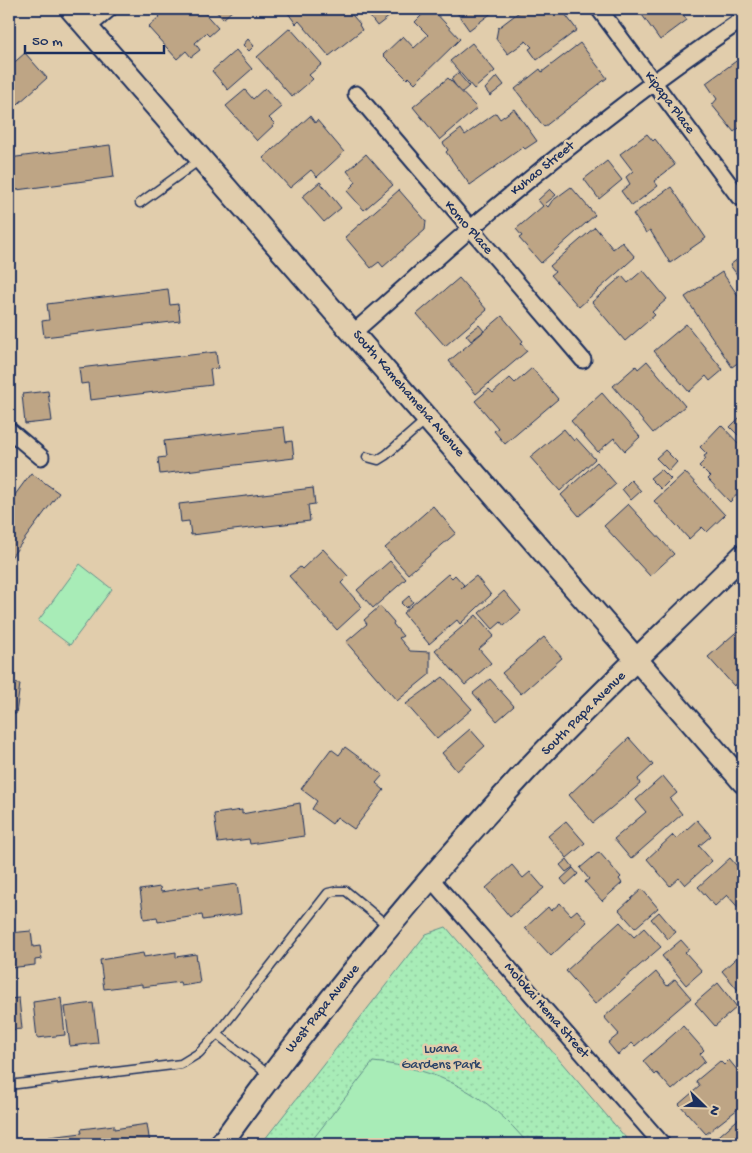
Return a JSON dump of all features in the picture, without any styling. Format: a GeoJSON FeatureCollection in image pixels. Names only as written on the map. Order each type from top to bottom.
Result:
{"type":"FeatureCollection","features":[{"type":"Feature","properties":{"kind":"street","name":"South Kamehameha Avenue"},"geometry":{"type":"LineString","coordinates":[[71,9],[428,417],[743,782]]}},
{"type":"Feature","properties":{"kind":"street"},"geometry":{"type":"LineString","coordinates":[[87,28],[109,9]]}},
{"type":"Feature","properties":{"kind":"street","name":"Kipapa Place"},"geometry":{"type":"LineString","coordinates":[[599,9],[739,197]]}},
{"type":"Feature","properties":{"kind":"street","name":"Kuhao Street"},"geometry":{"type":"LineString","coordinates":[[354,332],[470,229],[654,83],[743,20]]}},
{"type":"Feature","properties":{"kind":"street","name":"Komo Place"},"geometry":{"type":"LineString","coordinates":[[356,94],[582,360]]}},
{"type":"Feature","properties":{"kind":"street"},"geometry":{"type":"LineString","coordinates":[[11,436],[41,457]]}},
{"type":"Feature","properties":{"kind":"street","name":"South Papa Avenue"},"geometry":{"type":"LineString","coordinates":[[431,878],[524,774],[743,555]]}},
{"type":"Feature","properties":{"kind":"street","name":"West Papa Avenue"},"geometry":{"type":"LineString","coordinates":[[221,1144],[270,1076],[389,927],[431,878]]}},
{"type":"Feature","properties":{"kind":"street","name":"Molokai Hema Street"},"geometry":{"type":"LineString","coordinates":[[431,878],[662,1144]]}},
{"type":"Feature","properties":{"kind":"lane"},"geometry":{"type":"LineString","coordinates":[[140,203],[202,158]]}},
{"type":"Feature","properties":{"kind":"lane"},"geometry":{"type":"LineString","coordinates":[[367,457],[378,460],[386,455],[428,417]]}},
{"type":"Feature","properties":{"kind":"lane"},"geometry":{"type":"LineString","coordinates":[[9,1085],[181,1064],[200,1053],[328,893],[346,891],[389,927]]}},
{"type":"Feature","properties":{"kind":"lane"},"geometry":{"type":"LineString","coordinates":[[217,1034],[270,1076]]}},
{"type":"Feature","properties":{"kind":"green space"},"geometry":{"type":"Polygon","coordinates":[[[80,564],[112,589],[70,645],[38,621],[80,564]]]}},
{"type":"Feature","properties":{"kind":"green space","name":"Luana Gardens Park"},"geometry":{"type":"Polygon","coordinates":[[[446,927],[631,1144],[261,1144],[426,934],[446,927]]]}},
{"type":"Feature","properties":{"kind":"green space"},"geometry":{"type":"Polygon","coordinates":[[[373,1062],[419,1070],[460,1086],[496,1111],[528,1144],[309,1144],[373,1062]]]}},
{"type":"Feature","properties":{"kind":"building"},"geometry":{"type":"Polygon","coordinates":[[[164,9],[201,9],[218,28],[209,36],[206,33],[195,43],[200,50],[191,57],[186,51],[177,59],[148,27],[160,16],[158,14],[164,9]]]}},
{"type":"Feature","properties":{"kind":"building"},"geometry":{"type":"Polygon","coordinates":[[[214,9],[234,9],[223,19],[214,9]]]}},
{"type":"Feature","properties":{"kind":"building"},"geometry":{"type":"Polygon","coordinates":[[[285,9],[347,9],[360,24],[362,30],[329,56],[299,21],[296,24],[285,9]]]}},
{"type":"Feature","properties":{"kind":"building"},"geometry":{"type":"Polygon","coordinates":[[[364,9],[399,9],[377,26],[364,9]]]}},
{"type":"Feature","properties":{"kind":"building"},"geometry":{"type":"Polygon","coordinates":[[[428,9],[432,9],[460,39],[415,83],[409,77],[407,79],[383,55],[403,36],[414,48],[428,35],[415,22],[428,9]]]}},
{"type":"Feature","properties":{"kind":"building"},"geometry":{"type":"Polygon","coordinates":[[[497,9],[469,30],[455,10],[497,9]]]}},
{"type":"Feature","properties":{"kind":"building"},"geometry":{"type":"Polygon","coordinates":[[[523,9],[557,9],[559,12],[562,10],[577,30],[537,60],[529,49],[532,47],[526,41],[508,54],[496,39],[498,28],[523,9]]]}},
{"type":"Feature","properties":{"kind":"building"},"geometry":{"type":"Polygon","coordinates":[[[644,9],[679,9],[687,20],[660,40],[640,12],[644,9]]]}},
{"type":"Feature","properties":{"kind":"building"},"geometry":{"type":"Polygon","coordinates":[[[290,28],[322,64],[309,75],[313,79],[292,97],[257,57],[290,28]]]}},
{"type":"Feature","properties":{"kind":"building"},"geometry":{"type":"Polygon","coordinates":[[[248,39],[254,46],[249,51],[243,45],[248,39]]]}},
{"type":"Feature","properties":{"kind":"building"},"geometry":{"type":"Polygon","coordinates":[[[472,43],[495,71],[474,89],[450,61],[472,43]]]}},
{"type":"Feature","properties":{"kind":"building"},"geometry":{"type":"Polygon","coordinates":[[[580,43],[607,78],[544,127],[515,89],[540,69],[542,72],[580,43]]]}},
{"type":"Feature","properties":{"kind":"building"},"geometry":{"type":"Polygon","coordinates":[[[236,50],[252,69],[228,90],[212,71],[236,50]]]}},
{"type":"Feature","properties":{"kind":"building"},"geometry":{"type":"Polygon","coordinates":[[[25,53],[47,78],[9,112],[9,67],[25,53]]]}},
{"type":"Feature","properties":{"kind":"building"},"geometry":{"type":"Polygon","coordinates":[[[743,56],[743,125],[734,132],[712,105],[717,99],[706,83],[743,56]]]}},
{"type":"Feature","properties":{"kind":"building"},"geometry":{"type":"Polygon","coordinates":[[[458,73],[469,86],[461,93],[451,79],[458,73]]]}},
{"type":"Feature","properties":{"kind":"building"},"geometry":{"type":"Polygon","coordinates":[[[497,76],[504,85],[490,96],[485,89],[497,76]]]}},
{"type":"Feature","properties":{"kind":"building"},"geometry":{"type":"Polygon","coordinates":[[[448,78],[477,108],[440,140],[413,107],[448,78]]]}},
{"type":"Feature","properties":{"kind":"building"},"geometry":{"type":"Polygon","coordinates":[[[265,88],[282,107],[269,118],[275,124],[257,141],[226,106],[245,90],[253,99],[265,88]]]}},
{"type":"Feature","properties":{"kind":"building"},"geometry":{"type":"Polygon","coordinates":[[[514,109],[537,141],[525,149],[523,147],[470,185],[446,152],[448,150],[443,143],[461,129],[465,135],[496,113],[500,119],[514,109]]]}},
{"type":"Feature","properties":{"kind":"building"},"geometry":{"type":"Polygon","coordinates":[[[310,116],[315,123],[317,120],[344,152],[317,177],[311,170],[290,188],[263,158],[310,116]]]}},
{"type":"Feature","properties":{"kind":"building"},"geometry":{"type":"Polygon","coordinates":[[[647,134],[653,141],[655,139],[675,165],[654,181],[658,186],[632,206],[621,191],[630,184],[626,177],[633,171],[620,154],[647,134]]]}},
{"type":"Feature","properties":{"kind":"building"},"geometry":{"type":"Polygon","coordinates":[[[110,145],[114,177],[9,191],[9,158],[110,145]]]}},
{"type":"Feature","properties":{"kind":"building"},"geometry":{"type":"Polygon","coordinates":[[[366,154],[393,185],[364,210],[347,191],[356,182],[347,171],[366,154]]]}},
{"type":"Feature","properties":{"kind":"building"},"geometry":{"type":"Polygon","coordinates":[[[607,161],[622,180],[599,199],[584,179],[607,161]]]}},
{"type":"Feature","properties":{"kind":"building"},"geometry":{"type":"Polygon","coordinates":[[[320,182],[341,208],[324,222],[302,197],[320,182]]]}},
{"type":"Feature","properties":{"kind":"building"},"geometry":{"type":"Polygon","coordinates":[[[571,187],[595,215],[541,263],[519,238],[522,236],[516,229],[543,206],[538,200],[550,189],[556,195],[545,204],[548,207],[552,201],[571,187]]]}},
{"type":"Feature","properties":{"kind":"building"},"geometry":{"type":"Polygon","coordinates":[[[671,187],[706,238],[670,263],[650,230],[646,233],[633,214],[671,187]]]}},
{"type":"Feature","properties":{"kind":"building"},"geometry":{"type":"Polygon","coordinates":[[[399,190],[426,221],[425,230],[383,267],[379,262],[371,268],[345,237],[399,190]]]}},
{"type":"Feature","properties":{"kind":"building"},"geometry":{"type":"Polygon","coordinates":[[[595,227],[613,249],[622,242],[635,257],[579,307],[551,275],[555,272],[550,266],[595,227]]]}},
{"type":"Feature","properties":{"kind":"building"},"geometry":{"type":"Polygon","coordinates":[[[743,255],[743,283],[730,265],[743,255]]]}},
{"type":"Feature","properties":{"kind":"building"},"geometry":{"type":"Polygon","coordinates":[[[643,270],[667,299],[652,312],[655,315],[625,341],[592,302],[622,276],[628,283],[643,270]]]}},
{"type":"Feature","properties":{"kind":"building"},"geometry":{"type":"Polygon","coordinates":[[[722,272],[743,303],[743,359],[732,367],[685,297],[722,272]]]}},
{"type":"Feature","properties":{"kind":"building"},"geometry":{"type":"Polygon","coordinates":[[[459,278],[487,310],[445,346],[417,314],[459,278]]]}},
{"type":"Feature","properties":{"kind":"building"},"geometry":{"type":"Polygon","coordinates":[[[168,289],[170,305],[178,304],[180,321],[44,337],[42,321],[49,320],[47,304],[168,289]]]}},
{"type":"Feature","properties":{"kind":"building"},"geometry":{"type":"Polygon","coordinates":[[[502,316],[523,341],[521,343],[527,351],[476,394],[449,361],[502,316]]]}},
{"type":"Feature","properties":{"kind":"building"},"geometry":{"type":"Polygon","coordinates":[[[686,324],[723,370],[710,381],[706,376],[689,392],[654,351],[686,324]]]}},
{"type":"Feature","properties":{"kind":"building"},"geometry":{"type":"Polygon","coordinates":[[[479,325],[484,331],[471,341],[466,335],[479,325]]]}},
{"type":"Feature","properties":{"kind":"building"},"geometry":{"type":"Polygon","coordinates":[[[216,352],[218,368],[210,369],[212,385],[90,400],[88,383],[81,384],[79,368],[216,352]]]}},
{"type":"Feature","properties":{"kind":"building"},"geometry":{"type":"Polygon","coordinates":[[[647,361],[685,406],[653,433],[613,386],[636,366],[638,369],[647,361]]]}},
{"type":"Feature","properties":{"kind":"building"},"geometry":{"type":"Polygon","coordinates":[[[532,368],[558,399],[505,444],[494,431],[498,428],[475,401],[489,389],[493,393],[510,378],[515,383],[532,368]]]}},
{"type":"Feature","properties":{"kind":"building"},"geometry":{"type":"Polygon","coordinates":[[[48,391],[52,421],[25,424],[22,394],[48,391]]]}},
{"type":"Feature","properties":{"kind":"building"},"geometry":{"type":"Polygon","coordinates":[[[602,393],[640,437],[625,451],[614,438],[598,452],[571,421],[602,393]]]}},
{"type":"Feature","properties":{"kind":"building"},"geometry":{"type":"Polygon","coordinates":[[[743,414],[743,440],[730,427],[743,414]]]}},
{"type":"Feature","properties":{"kind":"building"},"geometry":{"type":"Polygon","coordinates":[[[721,425],[743,448],[743,488],[730,502],[708,479],[710,477],[699,466],[706,459],[704,456],[707,454],[700,447],[721,425]]]}},
{"type":"Feature","properties":{"kind":"building"},"geometry":{"type":"Polygon","coordinates":[[[284,427],[286,442],[292,441],[294,458],[160,474],[158,458],[166,457],[164,441],[284,427]]]}},
{"type":"Feature","properties":{"kind":"building"},"geometry":{"type":"Polygon","coordinates":[[[564,429],[574,441],[576,438],[595,459],[560,491],[530,457],[564,429]]]}},
{"type":"Feature","properties":{"kind":"building"},"geometry":{"type":"Polygon","coordinates":[[[665,450],[677,462],[669,471],[656,458],[665,450]]]}},
{"type":"Feature","properties":{"kind":"building"},"geometry":{"type":"Polygon","coordinates":[[[597,462],[616,484],[579,516],[561,495],[597,462]]]}},
{"type":"Feature","properties":{"kind":"building"},"geometry":{"type":"Polygon","coordinates":[[[661,469],[671,479],[661,489],[650,478],[661,469]]]}},
{"type":"Feature","properties":{"kind":"building"},"geometry":{"type":"Polygon","coordinates":[[[685,472],[725,515],[707,532],[702,527],[689,539],[654,501],[685,472]]]}},
{"type":"Feature","properties":{"kind":"building"},"geometry":{"type":"Polygon","coordinates":[[[31,473],[59,493],[9,560],[9,503],[31,473]]]}},
{"type":"Feature","properties":{"kind":"building"},"geometry":{"type":"Polygon","coordinates":[[[631,480],[641,491],[631,500],[622,489],[631,480]]]}},
{"type":"Feature","properties":{"kind":"building"},"geometry":{"type":"Polygon","coordinates":[[[313,488],[315,504],[308,505],[310,521],[191,535],[189,521],[181,522],[179,504],[313,488]]]}},
{"type":"Feature","properties":{"kind":"building"},"geometry":{"type":"Polygon","coordinates":[[[628,504],[674,554],[650,576],[604,526],[628,504]]]}},
{"type":"Feature","properties":{"kind":"building"},"geometry":{"type":"Polygon","coordinates":[[[433,506],[456,533],[408,574],[385,548],[433,506]]]}},
{"type":"Feature","properties":{"kind":"building"},"geometry":{"type":"Polygon","coordinates":[[[323,549],[348,576],[341,583],[362,607],[337,630],[289,576],[300,567],[302,569],[323,549]]]}},
{"type":"Feature","properties":{"kind":"building"},"geometry":{"type":"Polygon","coordinates":[[[390,561],[406,579],[373,608],[357,590],[390,561]]]}},
{"type":"Feature","properties":{"kind":"building"},"geometry":{"type":"Polygon","coordinates":[[[448,574],[452,578],[455,575],[464,585],[461,588],[476,576],[491,595],[460,624],[457,620],[429,644],[403,613],[448,574]]]}},
{"type":"Feature","properties":{"kind":"building"},"geometry":{"type":"Polygon","coordinates":[[[504,591],[521,611],[504,626],[501,622],[493,629],[479,613],[504,591]]]}},
{"type":"Feature","properties":{"kind":"building"},"geometry":{"type":"Polygon","coordinates":[[[409,596],[413,602],[406,608],[401,603],[409,596]]]}},
{"type":"Feature","properties":{"kind":"building"},"geometry":{"type":"Polygon","coordinates":[[[380,606],[394,622],[393,624],[403,636],[399,638],[410,651],[430,652],[430,674],[397,701],[346,642],[367,624],[364,620],[380,606]]]}},
{"type":"Feature","properties":{"kind":"building"},"geometry":{"type":"Polygon","coordinates":[[[476,615],[494,636],[479,649],[491,663],[465,685],[435,650],[476,615]]]}},
{"type":"Feature","properties":{"kind":"building"},"geometry":{"type":"Polygon","coordinates":[[[743,626],[743,677],[734,686],[708,657],[743,626]]]}},
{"type":"Feature","properties":{"kind":"building"},"geometry":{"type":"Polygon","coordinates":[[[544,637],[562,658],[521,694],[502,673],[544,637]]]}},
{"type":"Feature","properties":{"kind":"building"},"geometry":{"type":"Polygon","coordinates":[[[443,677],[472,709],[437,739],[406,704],[443,677]]]}},
{"type":"Feature","properties":{"kind":"building"},"geometry":{"type":"Polygon","coordinates":[[[490,679],[514,706],[497,721],[473,693],[490,679]]]}},
{"type":"Feature","properties":{"kind":"building"},"geometry":{"type":"Polygon","coordinates":[[[9,683],[20,684],[16,714],[9,713],[9,683]]]}},
{"type":"Feature","properties":{"kind":"building"},"geometry":{"type":"Polygon","coordinates":[[[470,729],[485,746],[457,771],[442,753],[470,729]]]}},
{"type":"Feature","properties":{"kind":"building"},"geometry":{"type":"Polygon","coordinates":[[[629,738],[653,765],[638,779],[640,784],[593,823],[569,795],[629,738]]]}},
{"type":"Feature","properties":{"kind":"building"},"geometry":{"type":"Polygon","coordinates":[[[345,747],[383,775],[376,783],[384,790],[354,829],[337,817],[332,824],[312,809],[317,801],[301,789],[331,749],[339,755],[345,747]]]}},
{"type":"Feature","properties":{"kind":"building"},"geometry":{"type":"Polygon","coordinates":[[[663,776],[677,793],[670,799],[682,814],[631,859],[614,839],[646,812],[636,800],[663,776]]]}},
{"type":"Feature","properties":{"kind":"building"},"geometry":{"type":"Polygon","coordinates":[[[300,803],[304,836],[250,844],[249,839],[218,843],[214,814],[242,810],[242,814],[300,803]]]}},
{"type":"Feature","properties":{"kind":"building"},"geometry":{"type":"Polygon","coordinates":[[[697,820],[711,836],[699,846],[712,861],[685,885],[679,878],[670,886],[647,859],[673,835],[676,839],[697,820]]]}},
{"type":"Feature","properties":{"kind":"building"},"geometry":{"type":"Polygon","coordinates":[[[566,821],[585,843],[567,858],[548,836],[566,821]]]}},
{"type":"Feature","properties":{"kind":"building"},"geometry":{"type":"Polygon","coordinates":[[[599,852],[621,877],[619,879],[622,883],[602,901],[585,882],[589,879],[580,868],[599,852]]]}},
{"type":"Feature","properties":{"kind":"building"},"geometry":{"type":"Polygon","coordinates":[[[730,858],[743,873],[743,913],[727,895],[715,906],[698,887],[730,858]]]}},
{"type":"Feature","properties":{"kind":"building"},"geometry":{"type":"Polygon","coordinates":[[[567,859],[573,867],[566,872],[560,865],[567,859]]]}},
{"type":"Feature","properties":{"kind":"building"},"geometry":{"type":"Polygon","coordinates":[[[512,865],[523,878],[530,872],[544,888],[510,917],[486,888],[512,865]]]}},
{"type":"Feature","properties":{"kind":"building"},"geometry":{"type":"Polygon","coordinates":[[[573,868],[578,874],[566,885],[561,879],[573,868]]]}},
{"type":"Feature","properties":{"kind":"building"},"geometry":{"type":"Polygon","coordinates":[[[237,884],[241,914],[203,920],[202,915],[158,922],[157,917],[144,919],[140,890],[160,887],[161,892],[199,886],[200,889],[237,884]]]}},
{"type":"Feature","properties":{"kind":"building"},"geometry":{"type":"Polygon","coordinates":[[[642,889],[658,908],[635,928],[619,910],[642,889]]]}},
{"type":"Feature","properties":{"kind":"building"},"geometry":{"type":"Polygon","coordinates":[[[560,903],[571,915],[577,910],[587,922],[551,956],[525,928],[548,907],[551,911],[560,903]]]}},
{"type":"Feature","properties":{"kind":"building"},"geometry":{"type":"Polygon","coordinates":[[[659,912],[676,932],[668,939],[651,919],[659,912]]]}},
{"type":"Feature","properties":{"kind":"building"},"geometry":{"type":"Polygon","coordinates":[[[620,922],[634,937],[644,928],[661,947],[595,1004],[566,971],[620,922]]]}},
{"type":"Feature","properties":{"kind":"building"},"geometry":{"type":"Polygon","coordinates":[[[31,931],[33,947],[40,946],[42,959],[35,960],[35,965],[9,968],[9,933],[31,931]]]}},
{"type":"Feature","properties":{"kind":"building"},"geometry":{"type":"Polygon","coordinates":[[[681,940],[689,949],[685,952],[702,971],[686,985],[662,956],[681,940]]]}},
{"type":"Feature","properties":{"kind":"building"},"geometry":{"type":"Polygon","coordinates":[[[176,952],[176,957],[196,954],[200,983],[181,986],[180,982],[142,987],[142,984],[104,989],[100,960],[143,953],[144,957],[176,952]]]}},
{"type":"Feature","properties":{"kind":"building"},"geometry":{"type":"Polygon","coordinates":[[[743,952],[743,986],[738,990],[722,971],[743,952]]]}},
{"type":"Feature","properties":{"kind":"building"},"geometry":{"type":"Polygon","coordinates":[[[656,972],[667,986],[675,979],[691,998],[635,1046],[632,1043],[618,1055],[608,1043],[619,1034],[604,1017],[656,972]]]}},
{"type":"Feature","properties":{"kind":"building"},"geometry":{"type":"Polygon","coordinates":[[[718,983],[737,1007],[715,1026],[695,1003],[718,983]]]}},
{"type":"Feature","properties":{"kind":"building"},"geometry":{"type":"Polygon","coordinates":[[[19,998],[22,1029],[9,1030],[9,999],[19,998]]]}},
{"type":"Feature","properties":{"kind":"building"},"geometry":{"type":"Polygon","coordinates":[[[61,998],[65,1035],[37,1038],[33,1002],[61,998]]]}},
{"type":"Feature","properties":{"kind":"building"},"geometry":{"type":"Polygon","coordinates":[[[93,1003],[98,1043],[70,1046],[65,1007],[93,1003]]]}},
{"type":"Feature","properties":{"kind":"building"},"geometry":{"type":"Polygon","coordinates":[[[683,1026],[704,1050],[700,1054],[705,1061],[672,1090],[643,1061],[683,1026]]]}},
{"type":"Feature","properties":{"kind":"building"},"geometry":{"type":"Polygon","coordinates":[[[729,1060],[743,1077],[743,1105],[706,1134],[679,1104],[700,1086],[696,1081],[720,1061],[724,1065],[729,1060]]]}},
{"type":"Feature","properties":{"kind":"building"},"geometry":{"type":"Polygon","coordinates":[[[743,1115],[743,1144],[716,1144],[713,1141],[743,1115]]]}},
{"type":"Feature","properties":{"kind":"building"},"geometry":{"type":"Polygon","coordinates":[[[147,1124],[150,1144],[50,1144],[49,1137],[82,1133],[81,1129],[114,1125],[114,1129],[147,1124]]]}}]}
